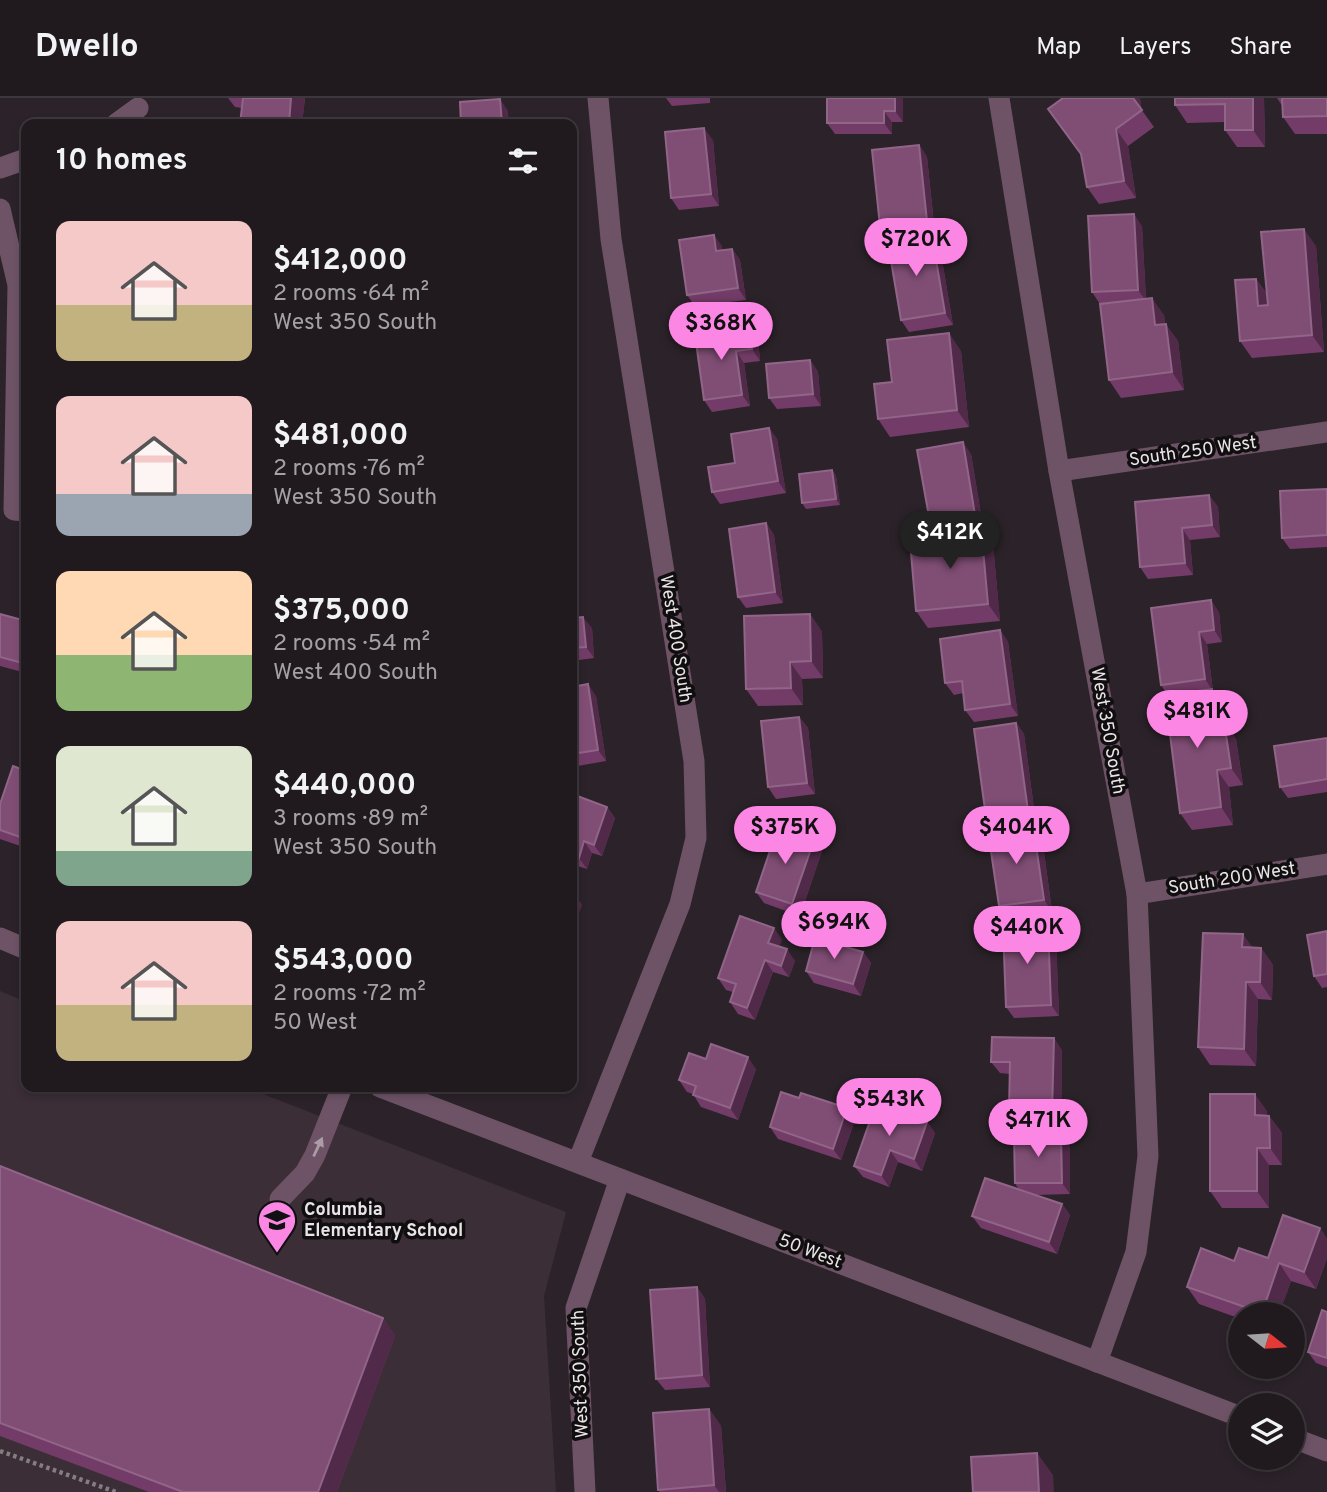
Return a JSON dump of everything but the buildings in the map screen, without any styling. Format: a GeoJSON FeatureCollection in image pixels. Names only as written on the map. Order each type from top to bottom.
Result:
{"type":"FeatureCollection","features":[{"type":"Feature","properties":{"kind":"street","name":"West 400 South"},"geometry":{"type":"LineString","coordinates":[[578,1162],[680,904],[696,838],[694,761],[611,239],[598,98]]}},
{"type":"Feature","properties":{"kind":"street","name":"West 350 South"},"geometry":{"type":"LineString","coordinates":[[999,98],[1059,471],[1137,894],[1148,1156],[1136,1252],[1097,1362]]}},
{"type":"Feature","properties":{"kind":"street"},"geometry":{"type":"LineString","coordinates":[[123,119],[138,108]]}},
{"type":"Feature","properties":{"kind":"street"},"geometry":{"type":"LineString","coordinates":[[0,168],[21,161]]}},
{"type":"Feature","properties":{"kind":"street"},"geometry":{"type":"LineString","coordinates":[[0,209],[18,285],[9,319],[20,511]]}},
{"type":"Feature","properties":{"kind":"street","name":"South 250 West"},"geometry":{"type":"LineString","coordinates":[[1059,471],[1327,432]]}},
{"type":"Feature","properties":{"kind":"street","name":"South 200 West"},"geometry":{"type":"LineString","coordinates":[[1137,894],[1327,864]]}},
{"type":"Feature","properties":{"kind":"street"},"geometry":{"type":"LineString","coordinates":[[0,938],[21,947]]}},
{"type":"Feature","properties":{"kind":"street"},"geometry":{"type":"LineString","coordinates":[[280,1199],[305,1173],[340,1092]]}},
{"type":"Feature","properties":{"kind":"street","name":"50 West"},"geometry":{"type":"LineString","coordinates":[[393,1092],[1228,1413]]}},
{"type":"Feature","properties":{"kind":"street","name":"West 350 South"},"geometry":{"type":"LineString","coordinates":[[585,1492],[576,1308],[620,1179]]}},
{"type":"Feature","properties":{"kind":"street"},"geometry":{"type":"LineString","coordinates":[[1305,1443],[1327,1451]]}},
{"type":"Feature","properties":{"kind":"path"},"geometry":{"type":"LineString","coordinates":[[0,1451],[116,1492]]}},
{"type":"Feature","properties":{"kind":"shaded area","name":"Columbia Elementary School"},"geometry":{"type":"Polygon","coordinates":[[[0,991],[21,1000],[21,1092],[258,1092],[566,1212],[544,1296],[556,1492],[0,1492],[0,991]]]}},
{"type":"Feature","properties":{"kind":"place","name":"Columbia Elementary School"},"geometry":{"type":"Point","coordinates":[277,1254]}}]}
